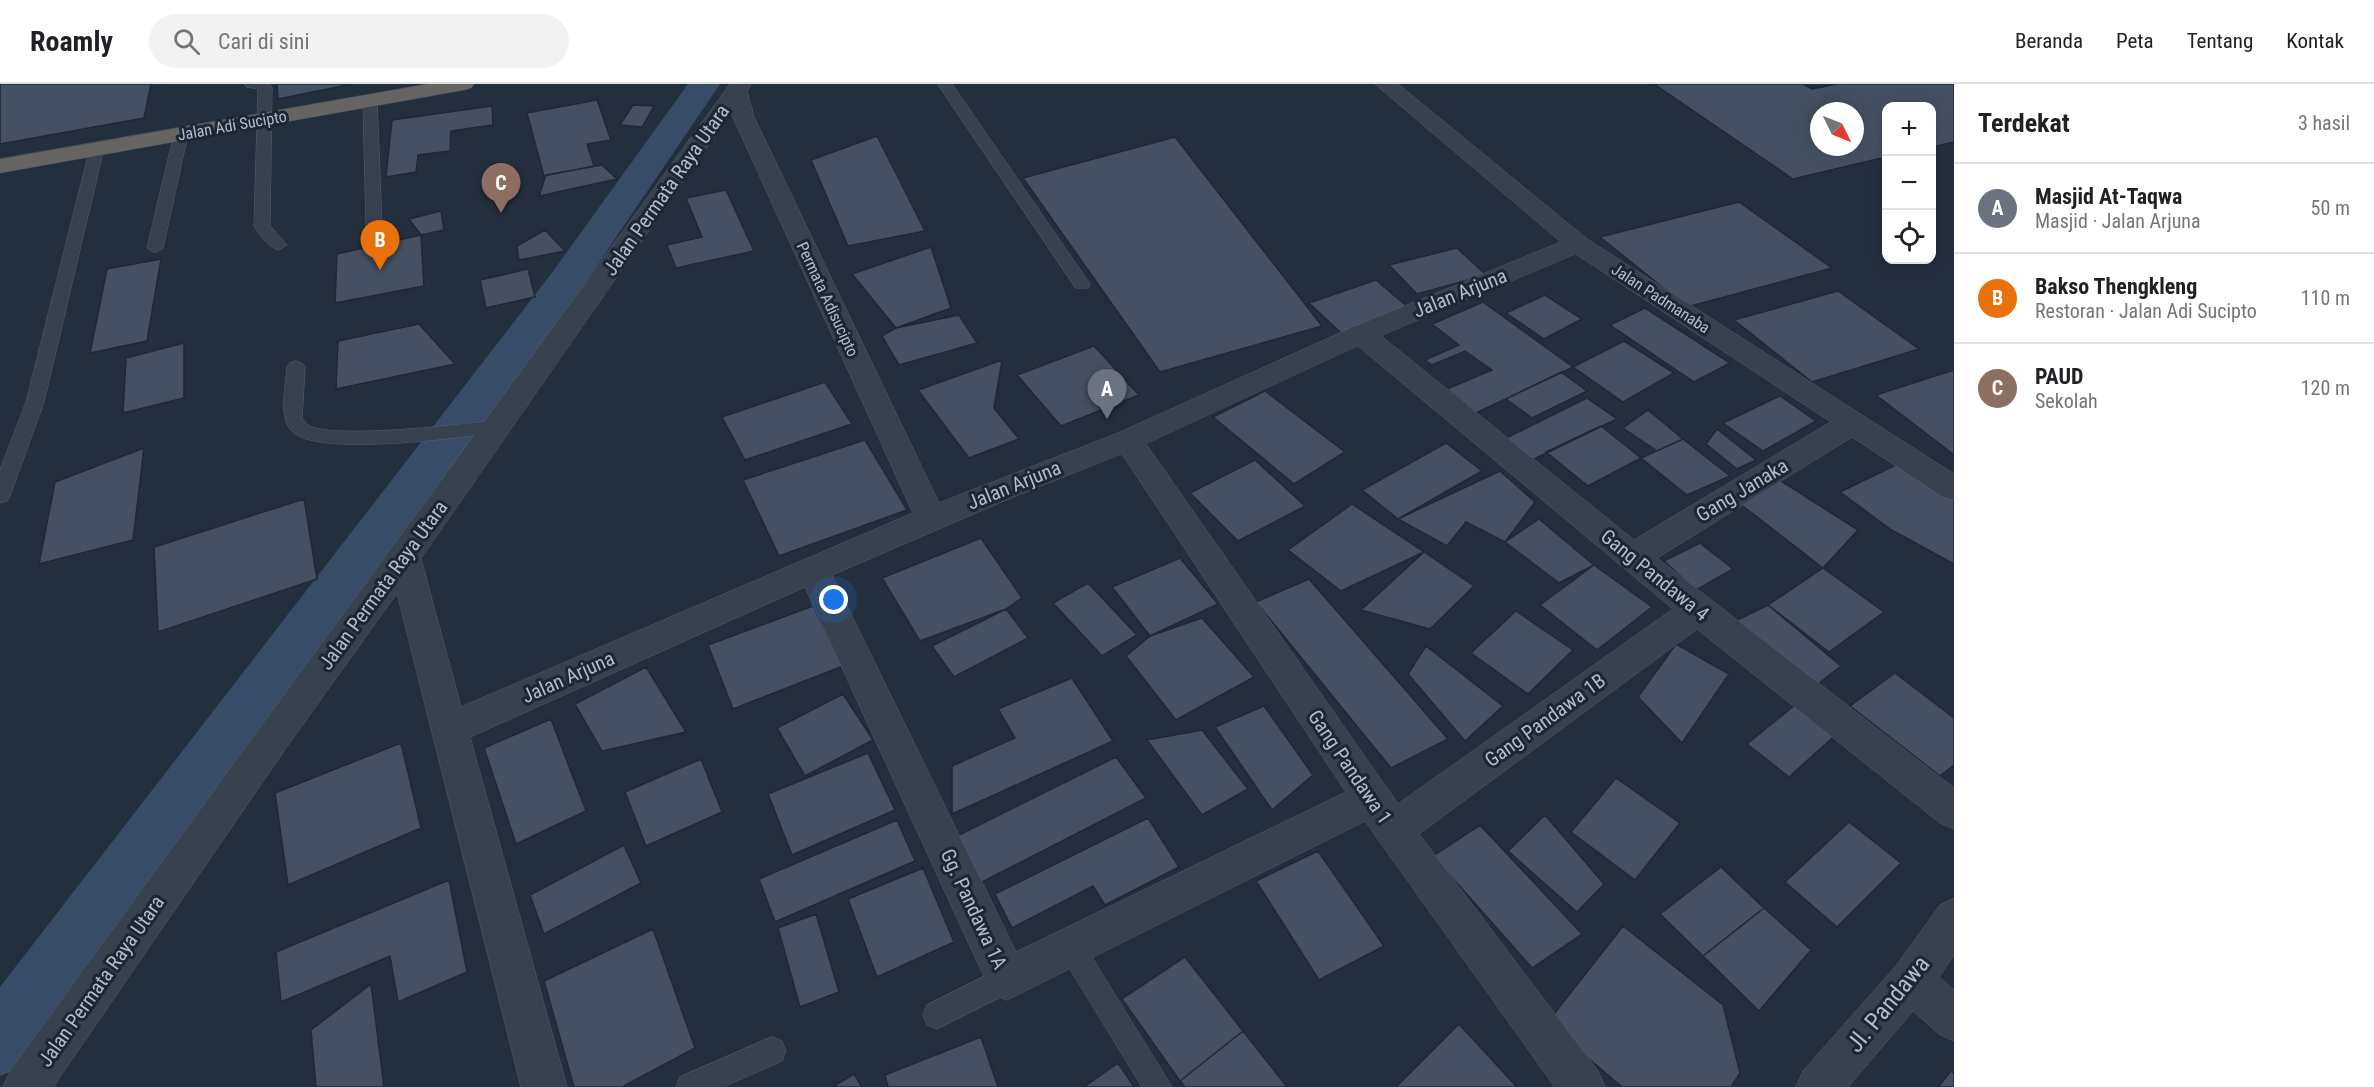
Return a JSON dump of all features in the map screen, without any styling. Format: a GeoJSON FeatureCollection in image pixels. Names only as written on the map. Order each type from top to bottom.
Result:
{"type":"FeatureCollection","features":[{"type":"Feature","properties":{"kind":"highway","name":"Jalan Adi Sucipto"},"geometry":{"type":"LineString","coordinates":[[0,165],[464,84]]}},
{"type":"Feature","properties":{"kind":"street","name":"Jalan Padmanaba"},"geometry":{"type":"LineString","coordinates":[[1385,84],[1578,244],[1954,489]]}},
{"type":"Feature","properties":{"kind":"street","name":"Jalan Permata Raya Utara"},"geometry":{"type":"LineString","coordinates":[[26,1087],[275,734],[404,558],[487,428],[738,87]]}},
{"type":"Feature","properties":{"kind":"street","name":"Permata Adisucipto"},"geometry":{"type":"LineString","coordinates":[[738,87],[743,117],[925,506]]}},
{"type":"Feature","properties":{"kind":"street","name":"Jalan Arjuna"},"geometry":{"type":"LineString","coordinates":[[451,728],[813,569],[1002,489],[1128,440],[1360,334],[1578,244]]}},
{"type":"Feature","properties":{"kind":"street","name":"Gang Pandawa 4"},"geometry":{"type":"LineString","coordinates":[[1360,334],[1697,610],[1954,811]]}},
{"type":"Feature","properties":{"kind":"street","name":"Gang Janaka"},"geometry":{"type":"LineString","coordinates":[[1633,557],[1852,423]]}},
{"type":"Feature","properties":{"kind":"street","name":"Gang Pandawa 1"},"geometry":{"type":"LineString","coordinates":[[1128,440],[1393,831],[1582,1087]]}},
{"type":"Feature","properties":{"kind":"street"},"geometry":{"type":"LineString","coordinates":[[404,558],[451,728],[544,1087]]}},
{"type":"Feature","properties":{"kind":"street","name":"Gg. Pandawa 1A"},"geometry":{"type":"LineString","coordinates":[[813,569],[1007,979],[1371,799]]}},
{"type":"Feature","properties":{"kind":"street","name":"Gang Pandawa 1B"},"geometry":{"type":"LineString","coordinates":[[1393,831],[1697,610]]}},
{"type":"Feature","properties":{"kind":"street","name":"Jl. Pandawa"},"geometry":{"type":"LineString","coordinates":[[1819,1087],[1911,981],[1954,919]]}},
{"type":"Feature","properties":{"kind":"street"},"geometry":{"type":"LineString","coordinates":[[1911,981],[1954,1019]]}},
{"type":"Feature","properties":{"kind":"lane"},"geometry":{"type":"LineString","coordinates":[[252,84],[266,87],[262,226],[279,245]]}},
{"type":"Feature","properties":{"kind":"lane"},"geometry":{"type":"LineString","coordinates":[[945,84],[1082,284]]}},
{"type":"Feature","properties":{"kind":"lane"},"geometry":{"type":"LineString","coordinates":[[370,101],[374,226]]}},
{"type":"Feature","properties":{"kind":"lane"},"geometry":{"type":"LineString","coordinates":[[155,248],[182,134]]}},
{"type":"Feature","properties":{"kind":"lane"},"geometry":{"type":"LineString","coordinates":[[0,496],[35,402],[97,148]]}},
{"type":"Feature","properties":{"kind":"lane"},"geometry":{"type":"LineString","coordinates":[[296,367],[293,418],[302,429],[329,435],[422,435],[487,428]]}},
{"type":"Feature","properties":{"kind":"lane"},"geometry":{"type":"LineString","coordinates":[[1071,947],[1158,1087]]}},
{"type":"Feature","properties":{"kind":"lane"},"geometry":{"type":"LineString","coordinates":[[937,1015],[1007,979]]}},
{"type":"Feature","properties":{"kind":"lane"},"geometry":{"type":"LineString","coordinates":[[690,1087],[772,1051]]}},
{"type":"Feature","properties":{"kind":"building"},"geometry":{"type":"Polygon","coordinates":[[[0,84],[151,84],[144,118],[0,144],[0,84]]]}},
{"type":"Feature","properties":{"kind":"building"},"geometry":{"type":"Polygon","coordinates":[[[277,84],[352,84],[278,99],[277,84]]]}},
{"type":"Feature","properties":{"kind":"building"},"geometry":{"type":"Polygon","coordinates":[[[1654,84],[1803,84],[1812,89],[1837,84],[1954,84],[1954,142],[1936,146],[1936,102],[1882,102],[1882,158],[1793,179],[1654,84]]]}},
{"type":"Feature","properties":{"kind":"building"},"geometry":{"type":"Polygon","coordinates":[[[597,100],[611,140],[587,144],[594,166],[544,176],[527,113],[597,100]]]}},
{"type":"Feature","properties":{"kind":"building"},"geometry":{"type":"Polygon","coordinates":[[[633,105],[654,106],[642,127],[620,125],[633,105]]]}},
{"type":"Feature","properties":{"kind":"building"},"geometry":{"type":"Polygon","coordinates":[[[492,106],[493,125],[451,131],[450,151],[418,155],[416,172],[386,177],[392,120],[492,106]]]}},
{"type":"Feature","properties":{"kind":"building"},"geometry":{"type":"Polygon","coordinates":[[[877,136],[925,231],[848,246],[811,160],[877,136]]]}},
{"type":"Feature","properties":{"kind":"building"},"geometry":{"type":"Polygon","coordinates":[[[1175,137],[1322,326],[1160,372],[1023,178],[1175,137]]]}},
{"type":"Feature","properties":{"kind":"building"},"geometry":{"type":"Polygon","coordinates":[[[602,165],[617,179],[539,196],[546,175],[602,165]]]}},
{"type":"Feature","properties":{"kind":"building"},"geometry":{"type":"Polygon","coordinates":[[[726,190],[754,251],[676,268],[667,245],[702,237],[686,198],[726,190]]]}},
{"type":"Feature","properties":{"kind":"building"},"geometry":{"type":"Polygon","coordinates":[[[1739,202],[1832,268],[1687,307],[1600,237],[1739,202]]]}},
{"type":"Feature","properties":{"kind":"building"},"geometry":{"type":"Polygon","coordinates":[[[441,211],[444,230],[421,235],[409,219],[441,211]]]}},
{"type":"Feature","properties":{"kind":"building"},"geometry":{"type":"Polygon","coordinates":[[[545,230],[565,251],[519,260],[517,246],[545,230]]]}},
{"type":"Feature","properties":{"kind":"building"},"geometry":{"type":"Polygon","coordinates":[[[421,235],[424,286],[335,303],[337,254],[421,235]]]}},
{"type":"Feature","properties":{"kind":"building"},"geometry":{"type":"Polygon","coordinates":[[[931,247],[951,308],[896,328],[852,274],[931,247]]]}},
{"type":"Feature","properties":{"kind":"building"},"geometry":{"type":"Polygon","coordinates":[[[1457,248],[1486,275],[1417,294],[1389,265],[1457,248]]]}},
{"type":"Feature","properties":{"kind":"building"},"geometry":{"type":"Polygon","coordinates":[[[161,259],[147,341],[90,353],[107,269],[161,259]]]}},
{"type":"Feature","properties":{"kind":"building"},"geometry":{"type":"Polygon","coordinates":[[[528,269],[535,297],[486,308],[480,280],[528,269]]]}},
{"type":"Feature","properties":{"kind":"building"},"geometry":{"type":"Polygon","coordinates":[[[1376,280],[1410,309],[1341,333],[1309,303],[1376,280]]]}},
{"type":"Feature","properties":{"kind":"building"},"geometry":{"type":"Polygon","coordinates":[[[1838,291],[1919,349],[1812,382],[1734,320],[1838,291]]]}},
{"type":"Feature","properties":{"kind":"building"},"geometry":{"type":"Polygon","coordinates":[[[1545,295],[1582,319],[1544,339],[1506,313],[1545,295]]]}},
{"type":"Feature","properties":{"kind":"building"},"geometry":{"type":"Polygon","coordinates":[[[1483,302],[1573,367],[1476,413],[1447,389],[1492,370],[1465,351],[1432,365],[1425,360],[1459,345],[1432,324],[1483,302]]]}},
{"type":"Feature","properties":{"kind":"building"},"geometry":{"type":"Polygon","coordinates":[[[1645,308],[1730,363],[1694,382],[1610,325],[1645,308]]]}},
{"type":"Feature","properties":{"kind":"building"},"geometry":{"type":"Polygon","coordinates":[[[959,315],[977,343],[899,365],[882,336],[896,328],[959,315]]]}},
{"type":"Feature","properties":{"kind":"building"},"geometry":{"type":"Polygon","coordinates":[[[419,324],[455,364],[336,389],[338,341],[419,324]]]}},
{"type":"Feature","properties":{"kind":"building"},"geometry":{"type":"Polygon","coordinates":[[[1624,341],[1674,373],[1623,402],[1573,367],[1624,341]]]}},
{"type":"Feature","properties":{"kind":"building"},"geometry":{"type":"Polygon","coordinates":[[[184,343],[184,398],[123,413],[126,358],[184,343]]]}},
{"type":"Feature","properties":{"kind":"building"},"geometry":{"type":"Polygon","coordinates":[[[1094,346],[1139,395],[1061,426],[1017,375],[1094,346]]]}},
{"type":"Feature","properties":{"kind":"building"},"geometry":{"type":"Polygon","coordinates":[[[1002,360],[994,408],[1019,439],[969,458],[918,390],[1002,360]]]}},
{"type":"Feature","properties":{"kind":"building"},"geometry":{"type":"Polygon","coordinates":[[[1954,370],[1954,455],[1876,395],[1954,370]]]}},
{"type":"Feature","properties":{"kind":"building"},"geometry":{"type":"Polygon","coordinates":[[[1561,372],[1587,391],[1532,418],[1506,399],[1561,372]]]}},
{"type":"Feature","properties":{"kind":"building"},"geometry":{"type":"Polygon","coordinates":[[[825,382],[852,424],[745,460],[722,417],[825,382]]]}},
{"type":"Feature","properties":{"kind":"building"},"geometry":{"type":"Polygon","coordinates":[[[1265,391],[1345,452],[1294,484],[1213,417],[1265,391]]]}},
{"type":"Feature","properties":{"kind":"building"},"geometry":{"type":"Polygon","coordinates":[[[1780,396],[1816,421],[1763,451],[1723,423],[1780,396]]]}},
{"type":"Feature","properties":{"kind":"building"},"geometry":{"type":"Polygon","coordinates":[[[1587,398],[1617,419],[1530,461],[1504,439],[1587,398]]]}},
{"type":"Feature","properties":{"kind":"building"},"geometry":{"type":"Polygon","coordinates":[[[1648,410],[1683,439],[1657,451],[1623,428],[1648,410]]]}},
{"type":"Feature","properties":{"kind":"building"},"geometry":{"type":"Polygon","coordinates":[[[1601,426],[1641,458],[1588,486],[1546,452],[1601,426]]]}},
{"type":"Feature","properties":{"kind":"building"},"geometry":{"type":"Polygon","coordinates":[[[1717,429],[1756,460],[1737,469],[1706,444],[1717,429]]]}},
{"type":"Feature","properties":{"kind":"building"},"geometry":{"type":"Polygon","coordinates":[[[1683,439],[1730,476],[1687,495],[1641,458],[1683,439]]]}},
{"type":"Feature","properties":{"kind":"building"},"geometry":{"type":"Polygon","coordinates":[[[865,440],[907,510],[779,556],[743,480],[865,440]]]}},
{"type":"Feature","properties":{"kind":"building"},"geometry":{"type":"Polygon","coordinates":[[[1446,443],[1482,471],[1398,519],[1362,490],[1446,443]]]}},
{"type":"Feature","properties":{"kind":"building"},"geometry":{"type":"Polygon","coordinates":[[[144,448],[133,540],[39,564],[55,482],[144,448]]]}},
{"type":"Feature","properties":{"kind":"building"},"geometry":{"type":"Polygon","coordinates":[[[1255,460],[1305,506],[1238,541],[1190,493],[1255,460]]]}},
{"type":"Feature","properties":{"kind":"building"},"geometry":{"type":"Polygon","coordinates":[[[1902,462],[1954,498],[1954,564],[1890,529],[1840,492],[1902,462]]]}},
{"type":"Feature","properties":{"kind":"building"},"geometry":{"type":"Polygon","coordinates":[[[1500,471],[1535,502],[1505,542],[1466,522],[1447,546],[1398,519],[1500,471]]]}},
{"type":"Feature","properties":{"kind":"building"},"geometry":{"type":"Polygon","coordinates":[[[1773,476],[1858,530],[1823,568],[1735,500],[1773,476]]]}},
{"type":"Feature","properties":{"kind":"building"},"geometry":{"type":"Polygon","coordinates":[[[304,499],[317,579],[158,632],[154,547],[304,499]]]}},
{"type":"Feature","properties":{"kind":"building"},"geometry":{"type":"Polygon","coordinates":[[[1352,504],[1424,552],[1341,591],[1288,550],[1352,504]]]}},
{"type":"Feature","properties":{"kind":"building"},"geometry":{"type":"Polygon","coordinates":[[[1539,519],[1594,565],[1559,583],[1505,542],[1539,519]]]}},
{"type":"Feature","properties":{"kind":"building"},"geometry":{"type":"Polygon","coordinates":[[[981,538],[1022,598],[1006,609],[920,641],[882,578],[981,538]]]}},
{"type":"Feature","properties":{"kind":"building"},"geometry":{"type":"Polygon","coordinates":[[[1700,543],[1733,569],[1696,590],[1664,561],[1700,543]]]}},
{"type":"Feature","properties":{"kind":"building"},"geometry":{"type":"Polygon","coordinates":[[[1424,552],[1474,586],[1430,629],[1361,610],[1424,552]]]}},
{"type":"Feature","properties":{"kind":"building"},"geometry":{"type":"Polygon","coordinates":[[[1180,558],[1218,604],[1150,636],[1112,587],[1180,558]]]}},
{"type":"Feature","properties":{"kind":"building"},"geometry":{"type":"Polygon","coordinates":[[[1594,565],[1652,607],[1597,650],[1540,605],[1594,565]]]}},
{"type":"Feature","properties":{"kind":"building"},"geometry":{"type":"Polygon","coordinates":[[[1823,568],[1884,612],[1829,652],[1768,605],[1823,568]]]}},
{"type":"Feature","properties":{"kind":"building"},"geometry":{"type":"Polygon","coordinates":[[[1309,579],[1448,739],[1391,768],[1256,602],[1309,579]]]}},
{"type":"Feature","properties":{"kind":"building"},"geometry":{"type":"Polygon","coordinates":[[[1088,583],[1137,635],[1102,656],[1053,603],[1088,583]]]}},
{"type":"Feature","properties":{"kind":"building"},"geometry":{"type":"Polygon","coordinates":[[[1768,605],[1841,666],[1813,688],[1729,624],[1768,605]]]}},
{"type":"Feature","properties":{"kind":"building"},"geometry":{"type":"Polygon","coordinates":[[[813,606],[843,666],[733,709],[708,645],[813,606]]]}},
{"type":"Feature","properties":{"kind":"building"},"geometry":{"type":"Polygon","coordinates":[[[1006,609],[1028,638],[954,677],[932,646],[1006,609]]]}},
{"type":"Feature","properties":{"kind":"building"},"geometry":{"type":"Polygon","coordinates":[[[1516,611],[1573,650],[1528,694],[1471,653],[1516,611]]]}},
{"type":"Feature","properties":{"kind":"building"},"geometry":{"type":"Polygon","coordinates":[[[1202,618],[1254,677],[1176,720],[1126,656],[1150,636],[1202,618]]]}},
{"type":"Feature","properties":{"kind":"building"},"geometry":{"type":"Polygon","coordinates":[[[1676,644],[1729,674],[1682,743],[1638,697],[1676,644]]]}},
{"type":"Feature","properties":{"kind":"building"},"geometry":{"type":"Polygon","coordinates":[[[1426,646],[1503,706],[1465,741],[1408,674],[1426,646]]]}},
{"type":"Feature","properties":{"kind":"building"},"geometry":{"type":"Polygon","coordinates":[[[646,667],[686,732],[602,751],[575,704],[646,667]]]}},
{"type":"Feature","properties":{"kind":"building"},"geometry":{"type":"Polygon","coordinates":[[[1895,673],[1954,718],[1954,765],[1940,776],[1850,706],[1895,673]]]}},
{"type":"Feature","properties":{"kind":"building"},"geometry":{"type":"Polygon","coordinates":[[[1072,678],[1113,741],[952,814],[952,766],[1015,738],[998,709],[1072,678]]]}},
{"type":"Feature","properties":{"kind":"building"},"geometry":{"type":"Polygon","coordinates":[[[843,694],[873,740],[805,776],[777,728],[843,694]]]}},
{"type":"Feature","properties":{"kind":"building"},"geometry":{"type":"Polygon","coordinates":[[[1801,700],[1840,731],[1789,777],[1747,744],[1801,700]]]}},
{"type":"Feature","properties":{"kind":"building"},"geometry":{"type":"Polygon","coordinates":[[[1264,706],[1313,775],[1272,810],[1215,727],[1264,706]]]}},
{"type":"Feature","properties":{"kind":"building"},"geometry":{"type":"Polygon","coordinates":[[[551,719],[586,811],[516,844],[484,748],[551,719]]]}},
{"type":"Feature","properties":{"kind":"building"},"geometry":{"type":"Polygon","coordinates":[[[1202,730],[1248,789],[1202,815],[1147,740],[1202,730]]]}},
{"type":"Feature","properties":{"kind":"building"},"geometry":{"type":"Polygon","coordinates":[[[401,743],[421,828],[288,885],[275,793],[401,743]]]}},
{"type":"Feature","properties":{"kind":"building"},"geometry":{"type":"Polygon","coordinates":[[[868,753],[895,810],[792,855],[768,794],[868,753]]]}},
{"type":"Feature","properties":{"kind":"building"},"geometry":{"type":"Polygon","coordinates":[[[1116,757],[1146,798],[980,883],[955,837],[1116,757]]]}},
{"type":"Feature","properties":{"kind":"building"},"geometry":{"type":"Polygon","coordinates":[[[701,759],[722,812],[646,846],[625,792],[701,759]]]}},
{"type":"Feature","properties":{"kind":"building"},"geometry":{"type":"Polygon","coordinates":[[[1616,778],[1680,823],[1635,880],[1571,832],[1616,778]]]}},
{"type":"Feature","properties":{"kind":"building"},"geometry":{"type":"Polygon","coordinates":[[[1545,815],[1604,884],[1577,912],[1508,851],[1545,815]]]}},
{"type":"Feature","properties":{"kind":"building"},"geometry":{"type":"Polygon","coordinates":[[[1148,818],[1179,867],[1105,905],[1093,886],[1012,928],[995,894],[1148,818]]]}},
{"type":"Feature","properties":{"kind":"building"},"geometry":{"type":"Polygon","coordinates":[[[897,820],[915,861],[775,922],[759,879],[897,820]]]}},
{"type":"Feature","properties":{"kind":"building"},"geometry":{"type":"Polygon","coordinates":[[[1849,822],[1901,863],[1837,927],[1785,882],[1849,822]]]}},
{"type":"Feature","properties":{"kind":"building"},"geometry":{"type":"Polygon","coordinates":[[[1480,825],[1582,934],[1532,968],[1433,856],[1480,825]]]}},
{"type":"Feature","properties":{"kind":"building"},"geometry":{"type":"Polygon","coordinates":[[[624,845],[641,883],[544,934],[530,895],[624,845]]]}},
{"type":"Feature","properties":{"kind":"building"},"geometry":{"type":"Polygon","coordinates":[[[1318,851],[1384,946],[1319,980],[1256,881],[1318,851]]]}},
{"type":"Feature","properties":{"kind":"building"},"geometry":{"type":"Polygon","coordinates":[[[1721,867],[1764,908],[1703,956],[1660,914],[1721,867]]]}},
{"type":"Feature","properties":{"kind":"building"},"geometry":{"type":"Polygon","coordinates":[[[923,868],[954,942],[877,977],[848,899],[923,868]]]}},
{"type":"Feature","properties":{"kind":"building"},"geometry":{"type":"Polygon","coordinates":[[[449,880],[467,972],[398,1002],[390,956],[281,1002],[276,952],[449,880]]]}},
{"type":"Feature","properties":{"kind":"building"},"geometry":{"type":"Polygon","coordinates":[[[1764,908],[1811,950],[1759,1011],[1703,956],[1764,908]]]}},
{"type":"Feature","properties":{"kind":"building"},"geometry":{"type":"Polygon","coordinates":[[[816,914],[839,992],[800,1007],[778,928],[816,914]]]}},
{"type":"Feature","properties":{"kind":"building"},"geometry":{"type":"Polygon","coordinates":[[[1623,926],[1723,1005],[1740,1073],[1731,1087],[1622,1087],[1547,1023],[1623,926]]]}},
{"type":"Feature","properties":{"kind":"building"},"geometry":{"type":"Polygon","coordinates":[[[653,929],[695,1048],[622,1087],[574,1087],[544,981],[653,929]]]}},
{"type":"Feature","properties":{"kind":"building"},"geometry":{"type":"Polygon","coordinates":[[[1185,957],[1243,1031],[1180,1081],[1122,999],[1185,957]]]}},
{"type":"Feature","properties":{"kind":"building"},"geometry":{"type":"Polygon","coordinates":[[[371,984],[384,1087],[316,1087],[311,1030],[371,984]]]}},
{"type":"Feature","properties":{"kind":"building"},"geometry":{"type":"Polygon","coordinates":[[[1459,1024],[1517,1087],[1396,1087],[1459,1024]]]}},
{"type":"Feature","properties":{"kind":"building"},"geometry":{"type":"Polygon","coordinates":[[[1243,1031],[1287,1087],[1185,1087],[1180,1081],[1243,1031]]]}},
{"type":"Feature","properties":{"kind":"building"},"geometry":{"type":"Polygon","coordinates":[[[981,1037],[998,1087],[888,1087],[885,1075],[981,1037]]]}},
{"type":"Feature","properties":{"kind":"building"},"geometry":{"type":"Polygon","coordinates":[[[1118,1063],[1134,1087],[1084,1087],[1118,1063]]]}},
{"type":"Feature","properties":{"kind":"building"},"geometry":{"type":"Polygon","coordinates":[[[1951,1071],[1954,1073],[1954,1087],[1938,1087],[1951,1071]]]}},
{"type":"Feature","properties":{"kind":"building"},"geometry":{"type":"Polygon","coordinates":[[[854,1074],[862,1087],[833,1087],[854,1074]]]}},
{"type":"Feature","properties":{"kind":"waterway"},"geometry":{"type":"LineString","coordinates":[[0,1042],[565,283],[704,84]]}},
{"type":"Feature","properties":{"kind":"place","name":"PAUD"},"geometry":{"type":"Point","coordinates":[501,213]}},
{"type":"Feature","properties":{"kind":"place","name":"Bakso Thengkleng"},"geometry":{"type":"Point","coordinates":[380,270]}},
{"type":"Feature","properties":{"kind":"place","name":"Masjid At-Taqwa"},"geometry":{"type":"Point","coordinates":[1107,419]}}]}
